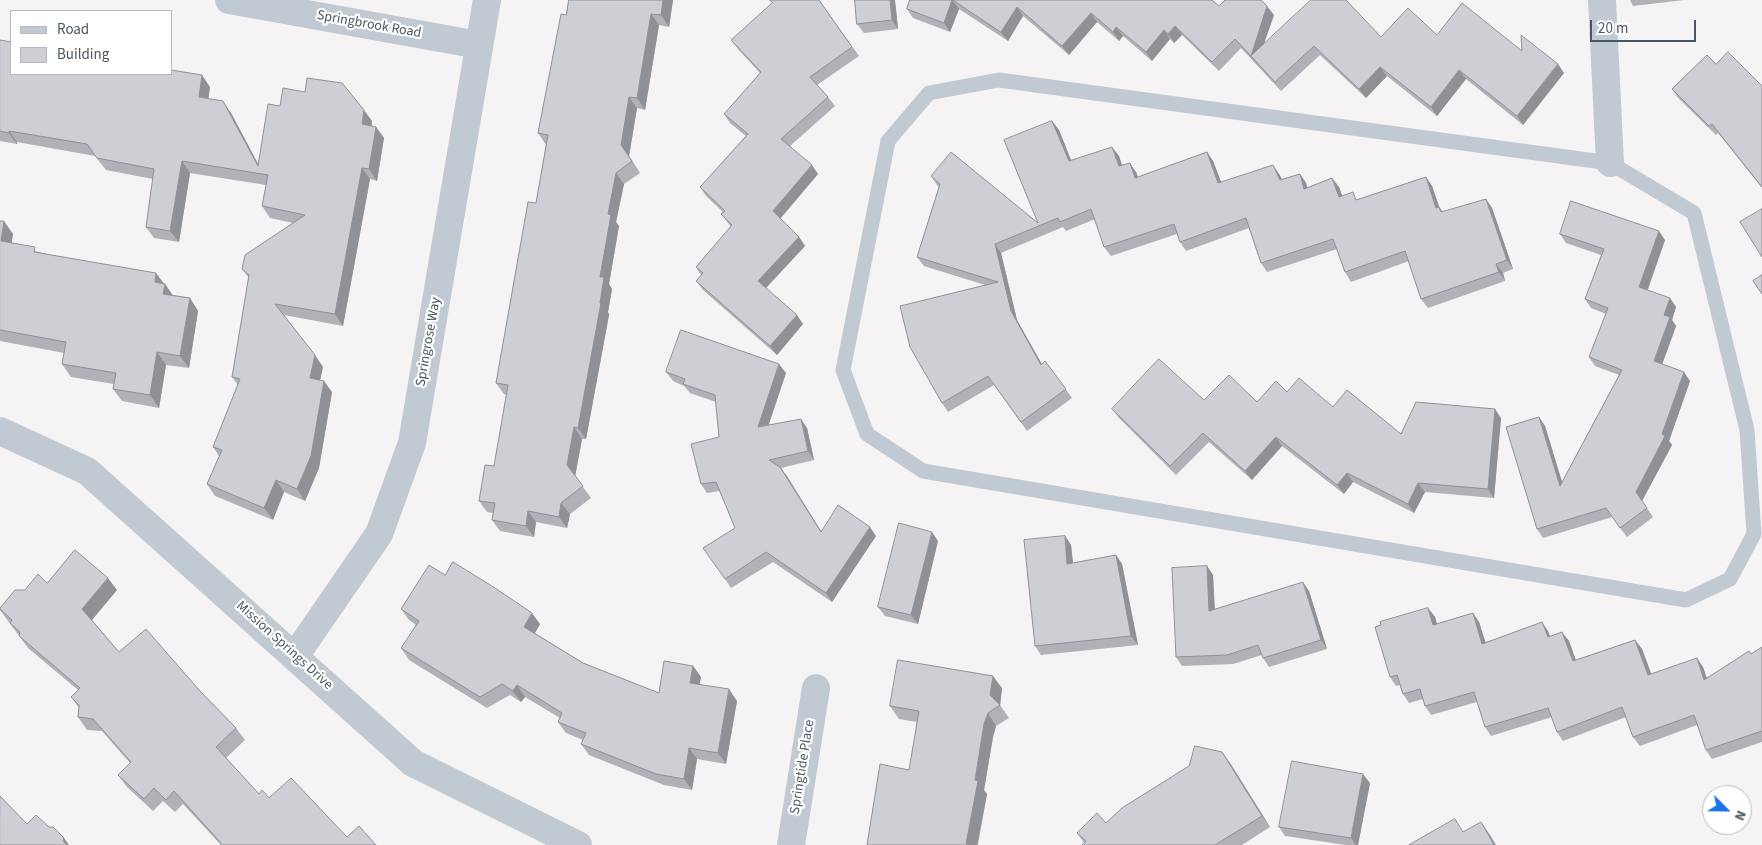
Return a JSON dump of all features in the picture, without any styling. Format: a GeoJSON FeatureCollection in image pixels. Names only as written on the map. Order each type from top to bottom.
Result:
{"type":"FeatureCollection","features":[{"type":"Feature","properties":{"kind":"street","name":"Springbrook Road"},"geometry":{"type":"LineString","coordinates":[[229,0],[479,45]]}},
{"type":"Feature","properties":{"kind":"street","name":"Springrose Way"},"geometry":{"type":"LineString","coordinates":[[295,656],[379,534],[412,443],[487,0]]}},
{"type":"Feature","properties":{"kind":"street"},"geometry":{"type":"LineString","coordinates":[[1602,0],[1610,162]]}},
{"type":"Feature","properties":{"kind":"street","name":"Mission Springs Drive"},"geometry":{"type":"LineString","coordinates":[[0,432],[87,471],[413,763],[578,845]]}},
{"type":"Feature","properties":{"kind":"street","name":"Springtide Place"},"geometry":{"type":"LineString","coordinates":[[791,845],[816,688]]}},
{"type":"Feature","properties":{"kind":"lane"},"geometry":{"type":"LineString","coordinates":[[998,80],[1610,162],[1694,213],[1747,430],[1754,534],[1730,579],[1686,600],[924,471],[868,434],[843,370],[888,141],[929,93],[998,80]]}},
{"type":"Feature","properties":{"kind":"building"},"geometry":{"type":"Polygon","coordinates":[[[569,0],[663,0],[661,15],[651,14],[637,98],[629,97],[621,145],[632,161],[616,173],[608,214],[611,215],[600,277],[604,277],[601,303],[578,428],[574,427],[567,465],[583,486],[561,503],[559,517],[528,511],[526,526],[492,520],[495,503],[479,501],[485,465],[494,466],[508,385],[496,383],[528,202],[536,203],[548,135],[538,133],[561,14],[566,15],[569,0]]]}},
{"type":"Feature","properties":{"kind":"building"},"geometry":{"type":"Polygon","coordinates":[[[770,0],[819,0],[852,47],[810,77],[828,97],[781,139],[812,165],[773,211],[799,237],[758,281],[797,315],[770,346],[696,281],[703,273],[696,267],[732,225],[721,214],[725,211],[700,187],[748,134],[724,114],[761,72],[731,40],[772,3],[770,0]]]}},
{"type":"Feature","properties":{"kind":"building"},"geometry":{"type":"Polygon","coordinates":[[[855,0],[890,0],[892,20],[857,24],[855,0]]]}},
{"type":"Feature","properties":{"kind":"building"},"geometry":{"type":"Polygon","coordinates":[[[910,0],[952,0],[944,23],[907,9],[910,0]]]}},
{"type":"Feature","properties":{"kind":"building"},"geometry":{"type":"Polygon","coordinates":[[[953,0],[1212,0],[1219,6],[1225,0],[1261,0],[1267,6],[1251,56],[1235,39],[1212,62],[1175,26],[1168,34],[1164,30],[1146,52],[1116,27],[1113,32],[1091,13],[1062,46],[1017,7],[1001,32],[953,0]]]}},
{"type":"Feature","properties":{"kind":"building"},"geometry":{"type":"Polygon","coordinates":[[[1311,0],[1346,0],[1381,37],[1408,8],[1437,35],[1462,3],[1522,51],[1521,35],[1558,64],[1517,116],[1459,70],[1431,107],[1380,67],[1359,89],[1314,46],[1275,82],[1251,56],[1311,0]]]}},
{"type":"Feature","properties":{"kind":"building"},"geometry":{"type":"Polygon","coordinates":[[[0,40],[10,42],[10,75],[172,75],[172,70],[202,75],[199,97],[223,101],[258,166],[268,104],[280,106],[283,88],[305,92],[307,78],[342,83],[364,110],[362,124],[376,127],[369,169],[362,168],[335,314],[275,304],[315,355],[310,378],[324,381],[311,456],[297,489],[276,480],[264,508],[207,484],[222,450],[213,447],[240,379],[232,377],[249,275],[242,269],[245,255],[305,215],[262,206],[268,175],[182,161],[170,231],[146,227],[154,169],[97,158],[87,144],[0,131],[0,40]]]}},
{"type":"Feature","properties":{"kind":"building"},"geometry":{"type":"Polygon","coordinates":[[[1728,52],[1762,86],[1762,187],[1712,124],[1709,126],[1672,89],[1707,55],[1716,64],[1728,52]]]}},
{"type":"Feature","properties":{"kind":"building"},"geometry":{"type":"Polygon","coordinates":[[[1052,121],[1069,161],[1112,147],[1119,166],[1130,163],[1135,178],[1207,152],[1218,183],[1273,165],[1280,180],[1300,174],[1304,189],[1332,178],[1339,197],[1353,192],[1356,200],[1426,177],[1436,208],[1439,207],[1441,212],[1486,199],[1507,260],[1496,264],[1499,272],[1421,299],[1405,251],[1345,272],[1333,239],[1261,263],[1246,218],[1180,242],[1174,224],[1104,247],[1091,209],[1060,222],[1058,218],[995,244],[1011,311],[1041,365],[1045,361],[1066,389],[1021,422],[988,376],[942,403],[910,347],[900,306],[998,282],[917,257],[940,184],[931,176],[951,152],[1038,223],[1004,140],[1052,121]]]}},
{"type":"Feature","properties":{"kind":"building"},"geometry":{"type":"Polygon","coordinates":[[[1571,201],[1659,231],[1639,287],[1670,298],[1664,315],[1670,317],[1654,361],[1684,372],[1662,434],[1665,436],[1636,492],[1647,508],[1620,528],[1606,508],[1537,529],[1506,427],[1539,417],[1560,486],[1622,370],[1589,357],[1608,308],[1585,299],[1604,249],[1560,234],[1571,201]]]}},
{"type":"Feature","properties":{"kind":"building"},"geometry":{"type":"Polygon","coordinates":[[[1762,209],[1762,257],[1740,222],[1762,209]]]}},
{"type":"Feature","properties":{"kind":"building"},"geometry":{"type":"Polygon","coordinates":[[[0,221],[4,221],[1,241],[35,247],[34,252],[156,273],[155,282],[165,284],[163,294],[190,298],[180,356],[157,352],[150,395],[113,389],[116,373],[62,364],[66,342],[0,330],[0,221]]]}},
{"type":"Feature","properties":{"kind":"building"},"geometry":{"type":"Polygon","coordinates":[[[1762,275],[1762,294],[1753,281],[1762,275]]]}},
{"type":"Feature","properties":{"kind":"building"},"geometry":{"type":"Polygon","coordinates":[[[681,330],[779,364],[758,427],[801,419],[808,451],[769,460],[780,467],[821,532],[838,505],[870,527],[826,593],[766,552],[725,579],[703,548],[735,528],[716,482],[701,484],[691,444],[719,437],[715,395],[683,384],[685,379],[666,372],[681,330]]]}},
{"type":"Feature","properties":{"kind":"building"},"geometry":{"type":"Polygon","coordinates":[[[1159,359],[1204,400],[1229,375],[1257,402],[1276,381],[1287,392],[1299,378],[1333,407],[1347,390],[1401,434],[1416,402],[1495,409],[1488,489],[1418,483],[1408,504],[1347,473],[1337,485],[1276,437],[1245,471],[1203,433],[1170,466],[1112,409],[1159,359]]]}},
{"type":"Feature","properties":{"kind":"building"},"geometry":{"type":"Polygon","coordinates":[[[899,523],[932,532],[911,615],[878,607],[899,523]]]}},
{"type":"Feature","properties":{"kind":"building"},"geometry":{"type":"Polygon","coordinates":[[[1065,536],[1067,564],[1116,555],[1131,636],[1035,646],[1024,540],[1065,536]]]}},
{"type":"Feature","properties":{"kind":"building"},"geometry":{"type":"Polygon","coordinates":[[[75,550],[108,578],[82,609],[119,652],[146,629],[200,691],[236,728],[216,747],[259,794],[262,790],[269,798],[291,778],[347,837],[359,826],[376,845],[221,845],[174,791],[166,800],[154,788],[144,799],[118,775],[131,762],[93,719],[78,717],[79,705],[71,697],[80,688],[19,636],[20,632],[10,623],[12,620],[0,609],[15,590],[25,590],[38,574],[47,583],[75,550]]]}},
{"type":"Feature","properties":{"kind":"building"},"geometry":{"type":"Polygon","coordinates":[[[453,562],[532,613],[524,627],[583,663],[659,693],[664,661],[693,666],[690,683],[729,689],[718,753],[689,748],[684,779],[656,774],[581,744],[586,733],[558,722],[562,713],[517,685],[513,691],[502,684],[480,697],[401,648],[419,621],[401,609],[429,565],[445,575],[453,562]]]}},
{"type":"Feature","properties":{"kind":"building"},"geometry":{"type":"Polygon","coordinates":[[[1207,566],[1209,611],[1303,582],[1321,640],[1263,658],[1258,645],[1227,655],[1176,657],[1172,568],[1207,566]]]}},
{"type":"Feature","properties":{"kind":"building"},"geometry":{"type":"Polygon","coordinates":[[[1428,608],[1433,625],[1473,613],[1482,644],[1542,622],[1548,637],[1562,632],[1573,661],[1635,640],[1648,675],[1697,658],[1704,680],[1749,651],[1751,654],[1762,647],[1762,731],[1706,750],[1694,715],[1633,737],[1622,707],[1557,732],[1548,708],[1485,727],[1474,692],[1425,706],[1420,689],[1403,694],[1397,675],[1390,677],[1375,627],[1381,625],[1380,622],[1428,608]]]}},
{"type":"Feature","properties":{"kind":"building"},"geometry":{"type":"Polygon","coordinates":[[[898,660],[993,676],[990,695],[1000,705],[988,713],[984,724],[975,780],[978,781],[966,844],[975,845],[867,845],[880,764],[909,770],[919,711],[890,706],[898,660]]]}},
{"type":"Feature","properties":{"kind":"building"},"geometry":{"type":"Polygon","coordinates":[[[1195,746],[1222,752],[1262,816],[1215,845],[1082,845],[1086,841],[1077,833],[1097,813],[1106,823],[1122,808],[1189,766],[1195,746]]]}},
{"type":"Feature","properties":{"kind":"building"},"geometry":{"type":"Polygon","coordinates":[[[1292,761],[1363,774],[1351,838],[1279,827],[1292,761]]]}},
{"type":"Feature","properties":{"kind":"building"},"geometry":{"type":"Polygon","coordinates":[[[0,796],[27,824],[36,815],[49,827],[53,827],[64,838],[63,841],[67,845],[0,845],[0,796]]]}},
{"type":"Feature","properties":{"kind":"building"},"geometry":{"type":"Polygon","coordinates":[[[1455,819],[1463,832],[1481,822],[1494,845],[1409,845],[1455,819]]]}}]}
